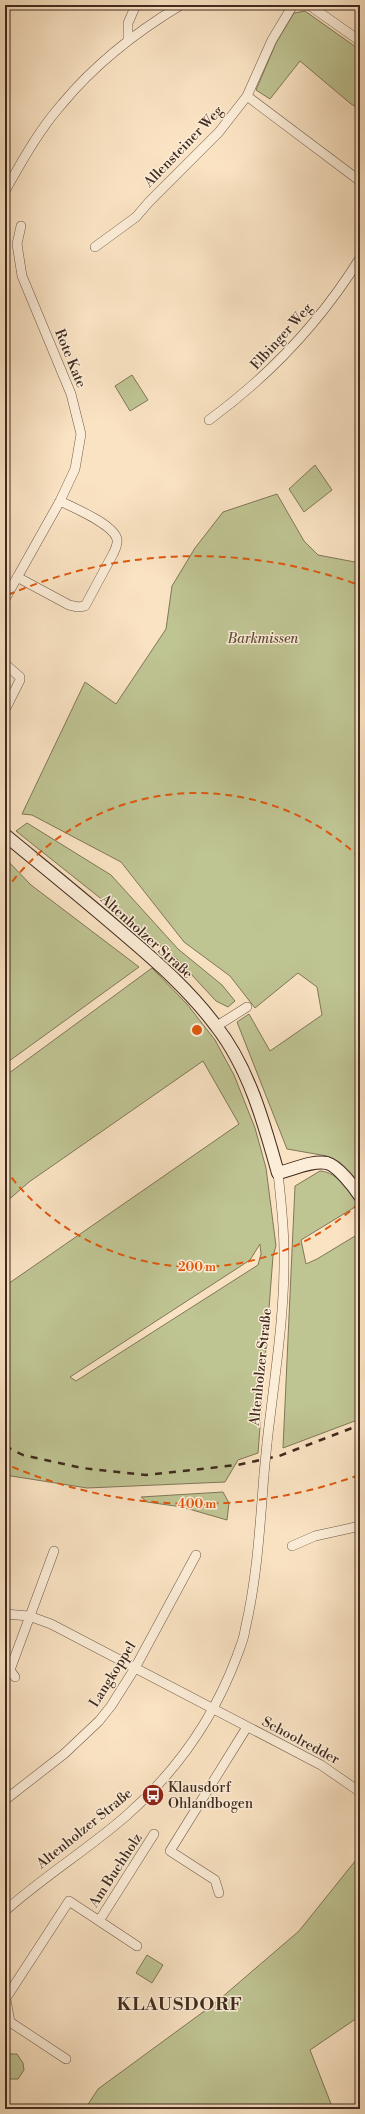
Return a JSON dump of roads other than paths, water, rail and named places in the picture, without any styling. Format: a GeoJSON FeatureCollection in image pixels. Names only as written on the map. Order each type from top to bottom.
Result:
{"type":"FeatureCollection","features":[{"type":"Feature","properties":{"kind":"street"},"geometry":{"type":"LineString","coordinates":[[128,40],[128,23],[136,5]]}},
{"type":"Feature","properties":{"kind":"street"},"geometry":{"type":"LineString","coordinates":[[5,191],[27,152],[62,104],[109,55],[128,40],[181,5]]}},
{"type":"Feature","properties":{"kind":"street","name":"Allensteiner Weg"},"geometry":{"type":"LineString","coordinates":[[95,247],[136,217],[219,132],[247,96],[272,40],[293,5]]}},
{"type":"Feature","properties":{"kind":"street"},"geometry":{"type":"LineString","coordinates":[[309,5],[360,41]]}},
{"type":"Feature","properties":{"kind":"street"},"geometry":{"type":"LineString","coordinates":[[247,96],[360,181]]}},
{"type":"Feature","properties":{"kind":"street","name":"Rote Kate"},"geometry":{"type":"LineString","coordinates":[[5,599],[60,501],[76,468],[81,434],[71,394],[22,276],[17,244],[22,226]]}},
{"type":"Feature","properties":{"kind":"street","name":"Elbinger Weg"},"geometry":{"type":"LineString","coordinates":[[209,420],[273,368],[322,312],[360,258]]}},
{"type":"Feature","properties":{"kind":"street"},"geometry":{"type":"LineString","coordinates":[[17,577],[69,605],[78,608],[85,606],[117,546],[117,539],[112,531],[102,523],[60,501]]}},
{"type":"Feature","properties":{"kind":"street"},"geometry":{"type":"LineString","coordinates":[[5,664],[20,677],[20,680],[7,706]]}},
{"type":"Feature","properties":{"kind":"street","name":"Altenholzer Straße"},"geometry":{"type":"LineString","coordinates":[[5,835],[168,972],[217,1026],[236,1057],[264,1124],[278,1173],[282,1207],[284,1253],[282,1305],[255,1574],[245,1631],[233,1666],[213,1709],[184,1755],[151,1792],[95,1841],[26,1893],[5,1911]]}},
{"type":"Feature","properties":{"kind":"street"},"geometry":{"type":"LineString","coordinates":[[217,1026],[247,1007]]}},
{"type":"Feature","properties":{"kind":"street"},"geometry":{"type":"LineString","coordinates":[[278,1173],[320,1163],[329,1164],[342,1174],[360,1196]]}},
{"type":"Feature","properties":{"kind":"street"},"geometry":{"type":"LineString","coordinates":[[292,1546],[315,1536],[360,1526]]}},
{"type":"Feature","properties":{"kind":"street"},"geometry":{"type":"LineString","coordinates":[[15,1677],[10,1670],[54,1551]]}},
{"type":"Feature","properties":{"kind":"street","name":"Langkoppel"},"geometry":{"type":"LineString","coordinates":[[5,1800],[64,1754],[99,1721],[111,1706],[135,1668],[196,1555]]}},
{"type":"Feature","properties":{"kind":"street","name":"Schoolredder"},"geometry":{"type":"LineString","coordinates":[[5,1614],[29,1616],[51,1624],[247,1728],[321,1765],[360,1792]]}},
{"type":"Feature","properties":{"kind":"street","name":"Schoolredder"},"geometry":{"type":"LineString","coordinates":[[219,1893],[214,1880],[170,1851],[247,1728]]}},
{"type":"Feature","properties":{"kind":"street","name":"Am Buchholz"},"geometry":{"type":"LineString","coordinates":[[99,1920],[154,1834]]}},
{"type":"Feature","properties":{"kind":"street","name":"Am Buchholz"},"geometry":{"type":"LineString","coordinates":[[66,2059],[10,2022],[6,1995],[69,1901],[137,1946]]}},
{"type":"Feature","properties":{"kind":"railway"},"geometry":{"type":"LineString","coordinates":[[5,1446],[23,1455],[82,1468],[146,1475],[237,1465],[279,1456],[360,1425]]}},
{"type":"Feature","properties":{"kind":"place","name":"Klausdorf Ohlandbogen"},"geometry":{"type":"Point","coordinates":[153,1795]}},
{"type":"Feature","properties":{"kind":"district","name":"KLAUSDORF"},"geometry":{"type":"Point","coordinates":[180,2004]}},
{"type":"Feature","properties":{"kind":"park label","name":"Barkmissen"},"geometry":{"type":"Point","coordinates":[263,638]}}]}
